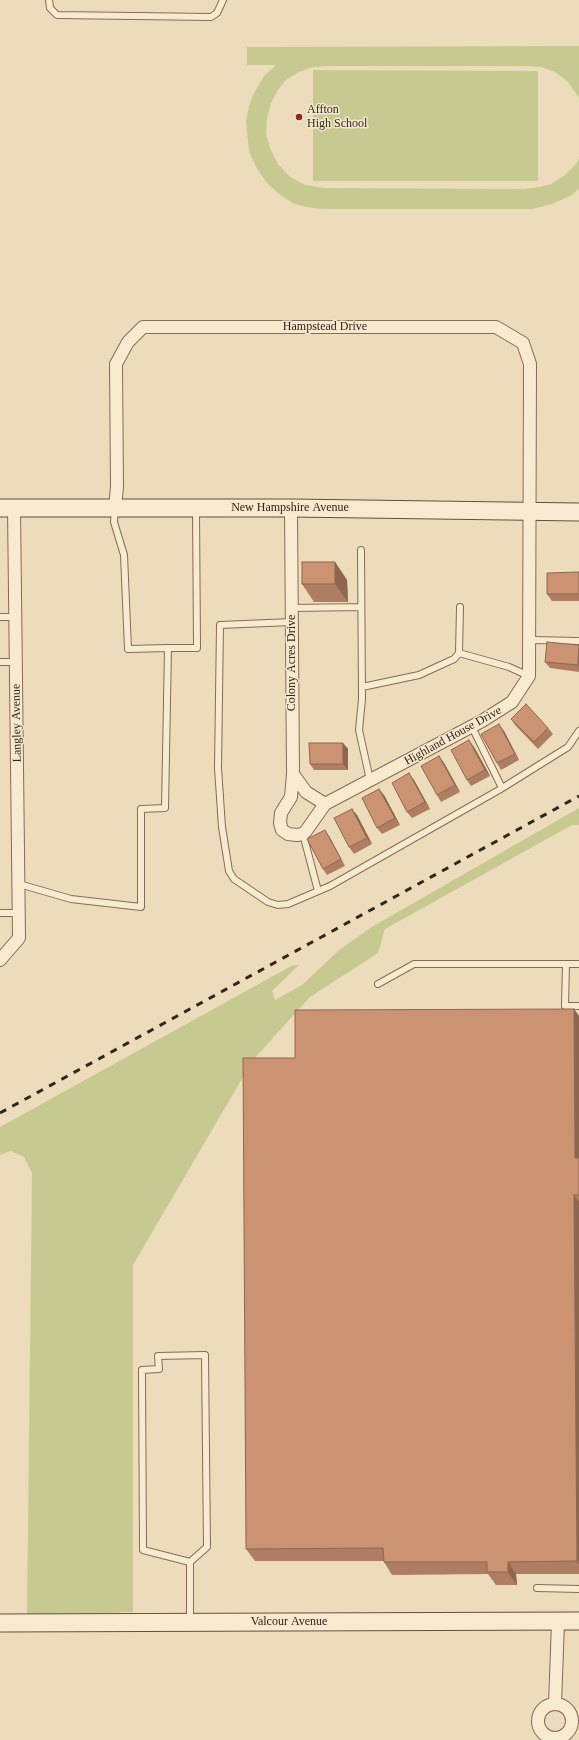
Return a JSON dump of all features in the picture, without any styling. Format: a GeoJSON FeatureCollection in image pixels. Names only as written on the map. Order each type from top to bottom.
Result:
{"type":"FeatureCollection","features":[{"type":"Feature","properties":{"kind":"street","name":"Hampstead Drive"},"geometry":{"type":"LineString","coordinates":[[115,507],[117,487],[116,364],[128,342],[143,327],[496,327],[523,343],[530,364],[529,512]]}},
{"type":"Feature","properties":{"kind":"street","name":"New Hampshire Avenue"},"geometry":{"type":"LineString","coordinates":[[7,508],[196,507],[579,512]]}},
{"type":"Feature","properties":{"kind":"street","name":"Langley Avenue"},"geometry":{"type":"LineString","coordinates":[[0,960],[19,938],[16,617],[7,508]]}},
{"type":"Feature","properties":{"kind":"street","name":"Colony Acres Drive"},"geometry":{"type":"LineString","coordinates":[[291,508],[293,774],[291,797],[281,813],[280,823],[282,830],[288,834],[303,834]]}},
{"type":"Feature","properties":{"kind":"street"},"geometry":{"type":"LineString","coordinates":[[529,512],[530,676]]}},
{"type":"Feature","properties":{"kind":"street","name":"Highland House Drive"},"geometry":{"type":"LineString","coordinates":[[325,804],[472,727],[512,702],[530,676]]}},
{"type":"Feature","properties":{"kind":"street"},"geometry":{"type":"LineString","coordinates":[[293,774],[306,792],[325,804],[303,834]]}},
{"type":"Feature","properties":{"kind":"street","name":"Valcour Avenue"},"geometry":{"type":"LineString","coordinates":[[0,1623],[579,1621]]}},
{"type":"Feature","properties":{"kind":"street"},"geometry":{"type":"LineString","coordinates":[[556,1704],[558,1622]]}},
{"type":"Feature","properties":{"kind":"lane"},"geometry":{"type":"LineString","coordinates":[[49,0],[50,8],[57,15],[211,17],[217,13],[223,0]]}},
{"type":"Feature","properties":{"kind":"lane"},"geometry":{"type":"LineString","coordinates":[[115,507],[114,522],[124,555],[128,649],[197,648],[196,507]]}},
{"type":"Feature","properties":{"kind":"lane"},"geometry":{"type":"LineString","coordinates":[[361,550],[362,687],[359,730],[370,780]]}},
{"type":"Feature","properties":{"kind":"lane"},"geometry":{"type":"LineString","coordinates":[[292,608],[362,607]]}},
{"type":"Feature","properties":{"kind":"lane"},"geometry":{"type":"LineString","coordinates":[[362,687],[418,675],[454,659],[459,653],[460,607]]}},
{"type":"Feature","properties":{"kind":"lane"},"geometry":{"type":"LineString","coordinates":[[0,617],[16,617]]}},
{"type":"Feature","properties":{"kind":"lane"},"geometry":{"type":"LineString","coordinates":[[292,622],[220,625],[218,768],[222,827],[229,871],[234,879],[268,902],[278,905],[288,904],[318,892],[502,788],[568,747],[579,731]]}},
{"type":"Feature","properties":{"kind":"lane"},"geometry":{"type":"LineString","coordinates":[[530,640],[579,642]]}},
{"type":"Feature","properties":{"kind":"lane"},"geometry":{"type":"LineString","coordinates":[[19,884],[71,899],[141,907],[141,809],[165,808],[168,648]]}},
{"type":"Feature","properties":{"kind":"lane"},"geometry":{"type":"LineString","coordinates":[[459,653],[509,667],[530,676]]}},
{"type":"Feature","properties":{"kind":"lane"},"geometry":{"type":"LineString","coordinates":[[0,662],[16,662]]}},
{"type":"Feature","properties":{"kind":"lane"},"geometry":{"type":"LineString","coordinates":[[472,727],[502,788]]}},
{"type":"Feature","properties":{"kind":"lane"},"geometry":{"type":"LineString","coordinates":[[303,834],[318,892]]}},
{"type":"Feature","properties":{"kind":"lane"},"geometry":{"type":"LineString","coordinates":[[0,913],[19,913]]}},
{"type":"Feature","properties":{"kind":"lane"},"geometry":{"type":"LineString","coordinates":[[378,984],[414,964],[579,964]]}},
{"type":"Feature","properties":{"kind":"lane"},"geometry":{"type":"LineString","coordinates":[[566,964],[565,1006],[579,1006]]}},
{"type":"Feature","properties":{"kind":"lane"},"geometry":{"type":"LineString","coordinates":[[190,1562],[142,1550],[142,1370],[159,1369],[158,1356],[206,1355],[207,1547],[190,1562],[190,1622]]}},
{"type":"Feature","properties":{"kind":"lane"},"geometry":{"type":"LineString","coordinates":[[537,1588],[579,1589]]}},
{"type":"Feature","properties":{"kind":"green space"},"geometry":{"type":"Polygon","coordinates":[[[579,46],[579,98],[568,82],[555,72],[541,67],[313,67],[299,72],[286,80],[278,90],[271,103],[267,118],[266,133],[270,148],[278,164],[289,176],[305,185],[324,188],[524,189],[551,184],[565,175],[579,159],[579,189],[570,196],[552,204],[533,209],[322,209],[305,207],[293,203],[279,194],[267,183],[256,167],[249,151],[246,121],[249,106],[255,91],[264,76],[276,65],[247,65],[247,47],[579,46]]]}},
{"type":"Feature","properties":{"kind":"green space"},"geometry":{"type":"Polygon","coordinates":[[[313,70],[538,71],[538,181],[313,181],[313,70]]]}},
{"type":"Feature","properties":{"kind":"green space"},"geometry":{"type":"Polygon","coordinates":[[[579,808],[579,825],[572,825],[385,929],[378,953],[310,997],[253,1060],[133,1265],[133,1612],[27,1616],[32,1173],[24,1157],[11,1151],[0,1155],[0,1127],[293,965],[299,965],[272,991],[275,1000],[302,985],[338,951],[370,928],[579,808]]]}},
{"type":"Feature","properties":{"kind":"building"},"geometry":{"type":"Polygon","coordinates":[[[302,562],[335,562],[335,584],[302,584],[302,562]]]}},
{"type":"Feature","properties":{"kind":"building"},"geometry":{"type":"Polygon","coordinates":[[[579,572],[579,594],[547,594],[547,573],[579,572]]]}},
{"type":"Feature","properties":{"kind":"building"},"geometry":{"type":"Polygon","coordinates":[[[547,642],[579,645],[578,665],[545,662],[547,642]]]}},
{"type":"Feature","properties":{"kind":"building"},"geometry":{"type":"Polygon","coordinates":[[[526,704],[548,728],[534,742],[511,719],[526,704]]]}},
{"type":"Feature","properties":{"kind":"building"},"geometry":{"type":"Polygon","coordinates":[[[499,724],[515,754],[497,763],[481,734],[499,724]]]}},
{"type":"Feature","properties":{"kind":"building"},"geometry":{"type":"Polygon","coordinates":[[[469,740],[485,770],[467,780],[451,750],[469,740]]]}},
{"type":"Feature","properties":{"kind":"building"},"geometry":{"type":"Polygon","coordinates":[[[309,743],[343,743],[343,764],[310,764],[309,743]]]}},
{"type":"Feature","properties":{"kind":"building"},"geometry":{"type":"Polygon","coordinates":[[[439,756],[455,785],[437,795],[421,766],[439,756]]]}},
{"type":"Feature","properties":{"kind":"building"},"geometry":{"type":"Polygon","coordinates":[[[409,773],[425,802],[407,812],[392,783],[409,773]]]}},
{"type":"Feature","properties":{"kind":"building"},"geometry":{"type":"Polygon","coordinates":[[[379,789],[395,818],[377,828],[362,798],[379,789]]]}},
{"type":"Feature","properties":{"kind":"building"},"geometry":{"type":"Polygon","coordinates":[[[352,809],[367,838],[349,847],[334,818],[352,809]]]}},
{"type":"Feature","properties":{"kind":"building"},"geometry":{"type":"Polygon","coordinates":[[[325,830],[341,859],[323,869],[307,839],[325,830]]]}},
{"type":"Feature","properties":{"kind":"building"},"geometry":{"type":"Polygon","coordinates":[[[574,1009],[575,1158],[579,1158],[579,1195],[574,1195],[577,1561],[508,1562],[508,1572],[487,1572],[487,1562],[384,1562],[383,1548],[246,1549],[243,1058],[295,1058],[295,1010],[574,1009]]]}},
{"type":"Feature","properties":{"kind":"railway"},"geometry":{"type":"LineString","coordinates":[[0,1113],[579,796]]}},
{"type":"Feature","properties":{"kind":"place","name":"Affton High School"},"geometry":{"type":"Point","coordinates":[299,117]}}]}
